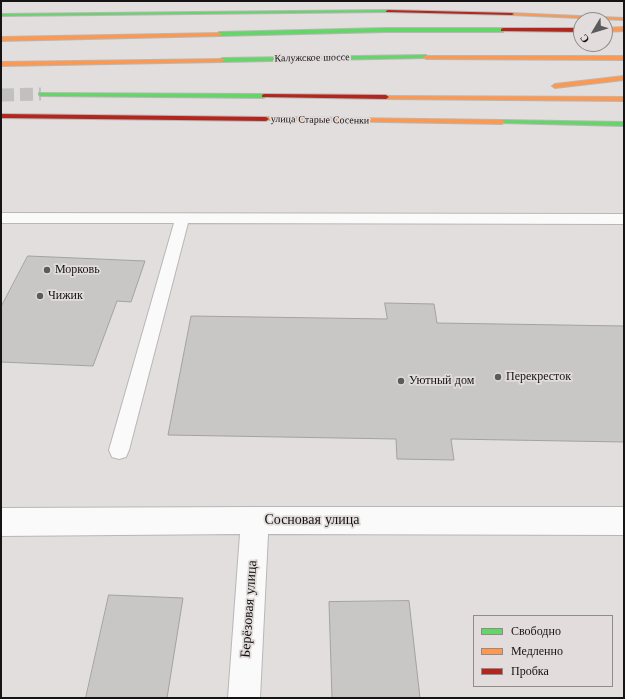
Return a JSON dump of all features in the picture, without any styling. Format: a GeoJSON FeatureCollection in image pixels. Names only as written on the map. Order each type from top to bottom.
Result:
{"type":"FeatureCollection","features":[{"type":"Feature","properties":{"kind":"main road"},"geometry":{"type":"LineString","coordinates":[[1,14],[330,12],[550,14],[624,19]]}},
{"type":"Feature","properties":{"kind":"main road"},"geometry":{"type":"LineString","coordinates":[[613,30],[624,29]]}},
{"type":"Feature","properties":{"kind":"main road"},"geometry":{"type":"LineString","coordinates":[[1,39],[386,30],[573,30]]}},
{"type":"Feature","properties":{"kind":"main road","name":"Калужское шоссе"},"geometry":{"type":"LineString","coordinates":[[1,64],[377,57],[624,58]]}},
{"type":"Feature","properties":{"kind":"main road"},"geometry":{"type":"LineString","coordinates":[[468,98],[624,78]]}},
{"type":"Feature","properties":{"kind":"main road"},"geometry":{"type":"LineString","coordinates":[[41,94],[624,99]]}},
{"type":"Feature","properties":{"kind":"main road","name":"улица Старые Сосенки"},"geometry":{"type":"LineString","coordinates":[[1,117],[624,124]]}},
{"type":"Feature","properties":{"kind":"street","name":"Сосновая улица"},"geometry":{"type":"LineString","coordinates":[[1,522],[255,520],[624,522]]}},
{"type":"Feature","properties":{"kind":"street","name":"Берёзовая улица"},"geometry":{"type":"LineString","coordinates":[[244,698],[255,520]]}},
{"type":"Feature","properties":{"kind":"lane"},"geometry":{"type":"LineString","coordinates":[[1,218],[624,219]]}},
{"type":"Feature","properties":{"kind":"lane"},"geometry":{"type":"LineString","coordinates":[[119,450],[182,219]]}},
{"type":"Feature","properties":{"kind":"building"},"geometry":{"type":"Polygon","coordinates":[[[28,256],[145,261],[131,302],[117,301],[93,366],[1,362],[1,307],[28,256]]]}},
{"type":"Feature","properties":{"kind":"building","name":"Уютный дом"},"geometry":{"type":"Polygon","coordinates":[[[385,303],[434,304],[437,323],[624,326],[624,442],[451,439],[454,460],[397,459],[396,439],[168,435],[191,316],[387,319],[385,303]]]}},
{"type":"Feature","properties":{"kind":"building"},"geometry":{"type":"Polygon","coordinates":[[[109,595],[183,598],[167,698],[86,698],[109,595]]]}},
{"type":"Feature","properties":{"kind":"building"},"geometry":{"type":"Polygon","coordinates":[[[409,601],[420,698],[332,698],[329,602],[409,601]]]}},
{"type":"Feature","properties":{"kind":"tunnel"},"geometry":{"type":"LineString","coordinates":[[1,95],[41,94]]}},
{"type":"Feature","properties":{"kind":"traffic: fast"},"geometry":{"type":"LineString","coordinates":[[1,15],[388,11]]}},
{"type":"Feature","properties":{"kind":"traffic: fast"},"geometry":{"type":"LineString","coordinates":[[219,34],[386,30],[503,30]]}},
{"type":"Feature","properties":{"kind":"traffic: fast"},"geometry":{"type":"LineString","coordinates":[[222,60],[426,57]]}},
{"type":"Feature","properties":{"kind":"traffic: fast"},"geometry":{"type":"LineString","coordinates":[[41,94],[264,96]]}},
{"type":"Feature","properties":{"kind":"traffic: fast"},"geometry":{"type":"LineString","coordinates":[[502,122],[624,124]]}},
{"type":"Feature","properties":{"kind":"traffic: slow"},"geometry":{"type":"LineString","coordinates":[[512,14],[624,19]]}},
{"type":"Feature","properties":{"kind":"traffic: slow"},"geometry":{"type":"LineString","coordinates":[[613,30],[624,29]]}},
{"type":"Feature","properties":{"kind":"traffic: slow"},"geometry":{"type":"LineString","coordinates":[[1,39],[219,34]]}},
{"type":"Feature","properties":{"kind":"traffic: slow"},"geometry":{"type":"LineString","coordinates":[[426,57],[624,58]]}},
{"type":"Feature","properties":{"kind":"traffic: slow"},"geometry":{"type":"LineString","coordinates":[[1,64],[222,60]]}},
{"type":"Feature","properties":{"kind":"traffic: slow"},"geometry":{"type":"LineString","coordinates":[[555,86],[624,78]]}},
{"type":"Feature","properties":{"kind":"traffic: slow"},"geometry":{"type":"LineString","coordinates":[[386,97],[624,99]]}},
{"type":"Feature","properties":{"kind":"traffic: slow"},"geometry":{"type":"LineString","coordinates":[[266,119],[502,122]]}},
{"type":"Feature","properties":{"kind":"traffic: jam"},"geometry":{"type":"LineString","coordinates":[[388,11],[512,14]]}},
{"type":"Feature","properties":{"kind":"traffic: jam"},"geometry":{"type":"LineString","coordinates":[[503,30],[573,30]]}},
{"type":"Feature","properties":{"kind":"traffic: jam"},"geometry":{"type":"LineString","coordinates":[[264,96],[386,97]]}},
{"type":"Feature","properties":{"kind":"traffic: jam"},"geometry":{"type":"LineString","coordinates":[[1,116],[266,119]]}},
{"type":"Feature","properties":{"kind":"place","name":"Морковь"},"geometry":{"type":"Point","coordinates":[47,270]}},
{"type":"Feature","properties":{"kind":"place","name":"Чижик"},"geometry":{"type":"Point","coordinates":[40,296]}},
{"type":"Feature","properties":{"kind":"place","name":"Перекресток"},"geometry":{"type":"Point","coordinates":[498,377]}},
{"type":"Feature","properties":{"kind":"place","name":"Уютный дом"},"geometry":{"type":"Point","coordinates":[401,381]}}]}
